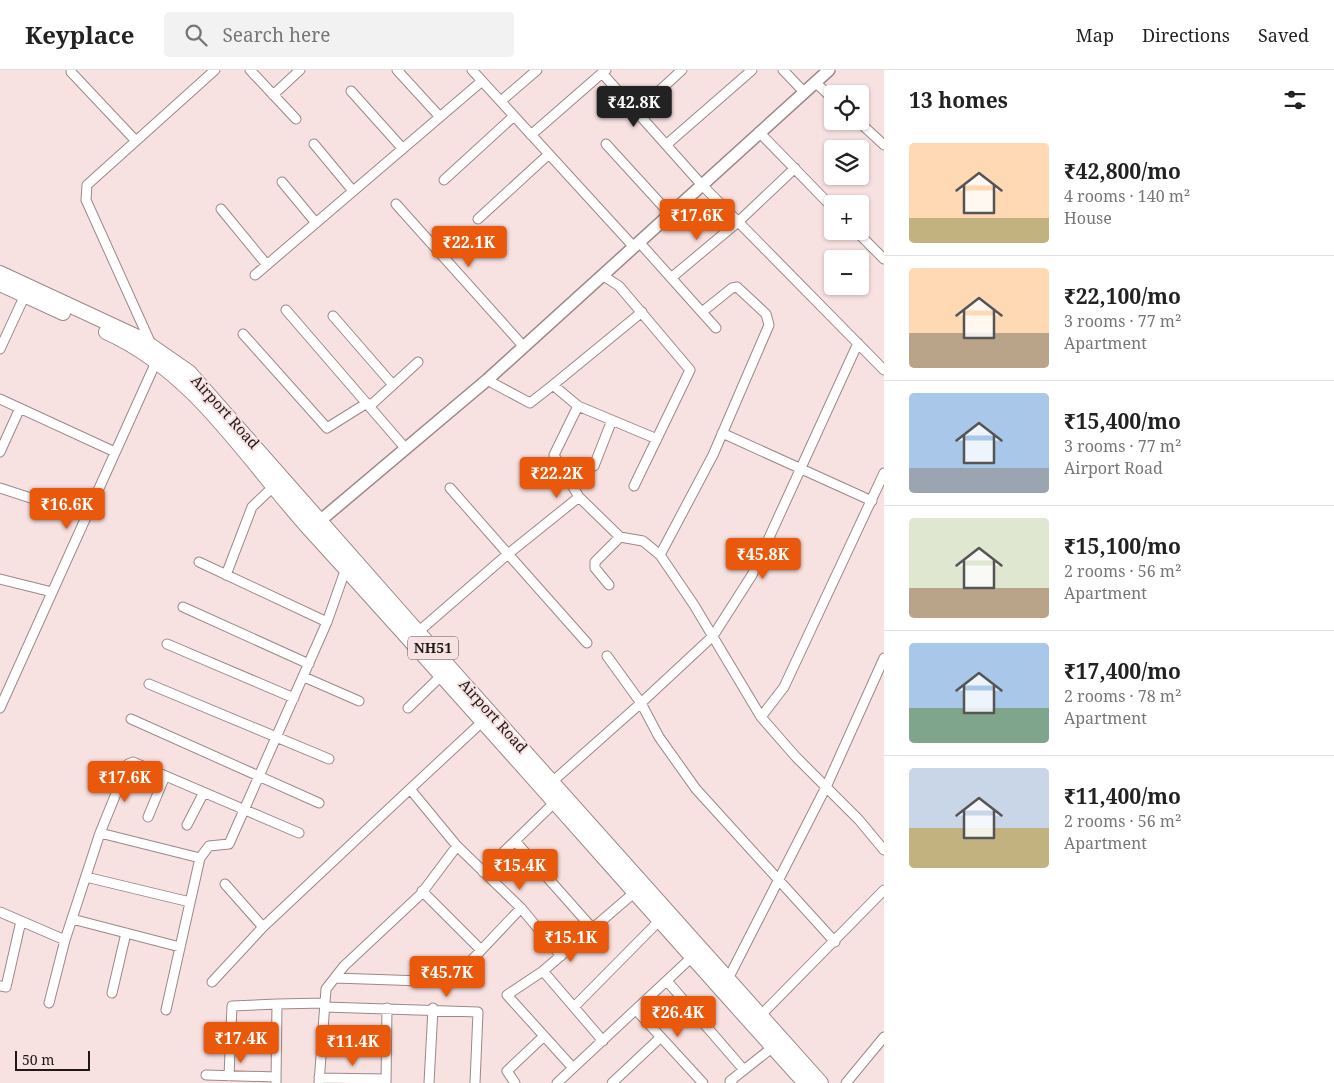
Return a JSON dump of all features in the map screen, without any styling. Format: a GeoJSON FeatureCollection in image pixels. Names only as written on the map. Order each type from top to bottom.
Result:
{"type":"FeatureCollection","features":[{"type":"Feature","properties":{"kind":"highway","name":"Airport Road"},"geometry":{"type":"LineString","coordinates":[[0,273],[152,345],[190,372],[418,632],[821,1083]]}},
{"type":"Feature","properties":{"kind":"highway","name":"Airport Road"},"geometry":{"type":"LineString","coordinates":[[0,284],[118,338],[156,362],[186,386],[222,424],[310,529],[805,1083]]}},
{"type":"Feature","properties":{"kind":"street"},"geometry":{"type":"LineString","coordinates":[[0,708],[156,362],[152,345],[85,194],[87,185],[215,70]]}},
{"type":"Feature","properties":{"kind":"street"},"geometry":{"type":"LineString","coordinates":[[250,70],[296,119]]}},
{"type":"Feature","properties":{"kind":"street"},"geometry":{"type":"LineString","coordinates":[[273,95],[300,70]]}},
{"type":"Feature","properties":{"kind":"street"},"geometry":{"type":"LineString","coordinates":[[397,70],[440,117]]}},
{"type":"Feature","properties":{"kind":"street"},"geometry":{"type":"LineString","coordinates":[[472,70],[531,135],[671,278],[716,328]]}},
{"type":"Feature","properties":{"kind":"street"},"geometry":{"type":"LineString","coordinates":[[501,101],[537,70]]}},
{"type":"Feature","properties":{"kind":"street"},"geometry":{"type":"LineString","coordinates":[[636,112],[682,70]]}},
{"type":"Feature","properties":{"kind":"street"},"geometry":{"type":"LineString","coordinates":[[666,145],[752,70]]}},
{"type":"Feature","properties":{"kind":"street"},"geometry":{"type":"LineString","coordinates":[[784,70],[804,92]]}},
{"type":"Feature","properties":{"kind":"street"},"geometry":{"type":"LineString","coordinates":[[310,529],[487,380],[829,70]]}},
{"type":"Feature","properties":{"kind":"street"},"geometry":{"type":"LineString","coordinates":[[71,72],[136,141]]}},
{"type":"Feature","properties":{"kind":"street"},"geometry":{"type":"LineString","coordinates":[[531,135],[604,72],[636,112],[701,184],[884,370]]}},
{"type":"Feature","properties":{"kind":"street"},"geometry":{"type":"LineString","coordinates":[[255,274],[482,81]]}},
{"type":"Feature","properties":{"kind":"street"},"geometry":{"type":"LineString","coordinates":[[815,82],[824,90]]}},
{"type":"Feature","properties":{"kind":"street"},"geometry":{"type":"LineString","coordinates":[[351,91],[403,149]]}},
{"type":"Feature","properties":{"kind":"street"},"geometry":{"type":"LineString","coordinates":[[444,180],[514,116]]}},
{"type":"Feature","properties":{"kind":"street"},"geometry":{"type":"LineString","coordinates":[[868,130],[884,145]]}},
{"type":"Feature","properties":{"kind":"street"},"geometry":{"type":"LineString","coordinates":[[759,132],[824,199]]}},
{"type":"Feature","properties":{"kind":"street"},"geometry":{"type":"LineString","coordinates":[[314,144],[353,191]]}},
{"type":"Feature","properties":{"kind":"street"},"geometry":{"type":"LineString","coordinates":[[606,144],[670,213]]}},
{"type":"Feature","properties":{"kind":"street"},"geometry":{"type":"LineString","coordinates":[[478,219],[549,154]]}},
{"type":"Feature","properties":{"kind":"street"},"geometry":{"type":"LineString","coordinates":[[671,278],[738,222],[795,168]]}},
{"type":"Feature","properties":{"kind":"street"},"geometry":{"type":"LineString","coordinates":[[282,182],[316,223]]}},
{"type":"Feature","properties":{"kind":"street"},"geometry":{"type":"LineString","coordinates":[[396,204],[524,347]]}},
{"type":"Feature","properties":{"kind":"street"},"geometry":{"type":"LineString","coordinates":[[221,209],[267,265]]}},
{"type":"Feature","properties":{"kind":"street"},"geometry":{"type":"LineString","coordinates":[[865,240],[883,257]]}},
{"type":"Feature","properties":{"kind":"street"},"geometry":{"type":"LineString","coordinates":[[602,275],[619,286],[690,370],[634,486]]}},
{"type":"Feature","properties":{"kind":"street"},"geometry":{"type":"LineString","coordinates":[[660,555],[684,512],[722,433],[770,321],[766,314],[740,288],[735,287],[702,312]]}},
{"type":"Feature","properties":{"kind":"street"},"geometry":{"type":"LineString","coordinates":[[0,349],[25,296]]}},
{"type":"Feature","properties":{"kind":"street"},"geometry":{"type":"LineString","coordinates":[[286,310],[406,449]]}},
{"type":"Feature","properties":{"kind":"street"},"geometry":{"type":"LineString","coordinates":[[487,380],[530,403],[642,312]]}},
{"type":"Feature","properties":{"kind":"street"},"geometry":{"type":"LineString","coordinates":[[333,316],[393,385]]}},
{"type":"Feature","properties":{"kind":"street"},"geometry":{"type":"LineString","coordinates":[[242,334],[327,428],[368,404],[393,385],[418,362]]}},
{"type":"Feature","properties":{"kind":"street"},"geometry":{"type":"LineString","coordinates":[[552,782],[713,636],[752,576],[858,343]]}},
{"type":"Feature","properties":{"kind":"street"},"geometry":{"type":"LineString","coordinates":[[553,385],[578,406],[657,439]]}},
{"type":"Feature","properties":{"kind":"street"},"geometry":{"type":"LineString","coordinates":[[0,399],[115,452]]}},
{"type":"Feature","properties":{"kind":"street"},"geometry":{"type":"LineString","coordinates":[[578,406],[554,455],[579,497],[620,537],[642,541],[660,555],[713,636],[761,717],[826,788],[859,820],[884,850]]}},
{"type":"Feature","properties":{"kind":"street"},"geometry":{"type":"LineString","coordinates":[[0,452],[20,408]]}},
{"type":"Feature","properties":{"kind":"street"},"geometry":{"type":"LineString","coordinates":[[594,466],[612,420]]}},
{"type":"Feature","properties":{"kind":"street"},"geometry":{"type":"LineString","coordinates":[[722,433],[872,501]]}},
{"type":"Feature","properties":{"kind":"street"},"geometry":{"type":"LineString","coordinates":[[761,717],[784,688],[884,473]]}},
{"type":"Feature","properties":{"kind":"street"},"geometry":{"type":"LineString","coordinates":[[226,574],[252,508],[274,486]]}},
{"type":"Feature","properties":{"kind":"street"},"geometry":{"type":"LineString","coordinates":[[0,488],[86,516]]}},
{"type":"Feature","properties":{"kind":"street"},"geometry":{"type":"LineString","coordinates":[[450,488],[587,643]]}},
{"type":"Feature","properties":{"kind":"street"},"geometry":{"type":"LineString","coordinates":[[418,632],[508,554],[579,497]]}},
{"type":"Feature","properties":{"kind":"street"},"geometry":{"type":"LineString","coordinates":[[609,585],[596,568],[595,562],[620,537]]}},
{"type":"Feature","properties":{"kind":"street"},"geometry":{"type":"LineString","coordinates":[[199,562],[328,622]]}},
{"type":"Feature","properties":{"kind":"street"},"geometry":{"type":"LineString","coordinates":[[166,1010],[200,858],[209,846],[229,844],[328,622],[346,568]]}},
{"type":"Feature","properties":{"kind":"street"},"geometry":{"type":"LineString","coordinates":[[0,580],[52,592]]}},
{"type":"Feature","properties":{"kind":"street"},"geometry":{"type":"LineString","coordinates":[[183,607],[309,664]]}},
{"type":"Feature","properties":{"kind":"street"},"geometry":{"type":"LineString","coordinates":[[166,644],[294,698]]}},
{"type":"Feature","properties":{"kind":"street"},"geometry":{"type":"LineString","coordinates":[[607,656],[641,703],[659,737],[696,790],[835,942]]}},
{"type":"Feature","properties":{"kind":"street"},"geometry":{"type":"LineString","coordinates":[[728,979],[826,788],[884,658]]}},
{"type":"Feature","properties":{"kind":"street"},"geometry":{"type":"LineString","coordinates":[[408,708],[442,676]]}},
{"type":"Feature","properties":{"kind":"street"},"geometry":{"type":"LineString","coordinates":[[304,677],[359,701]]}},
{"type":"Feature","properties":{"kind":"street"},"geometry":{"type":"LineString","coordinates":[[149,684],[329,759]]}},
{"type":"Feature","properties":{"kind":"street"},"geometry":{"type":"LineString","coordinates":[[131,719],[319,803]]}},
{"type":"Feature","properties":{"kind":"street"},"geometry":{"type":"LineString","coordinates":[[212,982],[263,927],[482,722]]}},
{"type":"Feature","properties":{"kind":"street"},"geometry":{"type":"LineString","coordinates":[[49,1002],[72,919],[100,833],[128,764],[138,764],[204,794],[299,833]]}},
{"type":"Feature","properties":{"kind":"street"},"geometry":{"type":"LineString","coordinates":[[148,817],[165,776]]}},
{"type":"Feature","properties":{"kind":"street"},"geometry":{"type":"LineString","coordinates":[[410,789],[457,846],[520,908],[561,956]]}},
{"type":"Feature","properties":{"kind":"street"},"geometry":{"type":"LineString","coordinates":[[187,825],[204,794]]}},
{"type":"Feature","properties":{"kind":"street"},"geometry":{"type":"LineString","coordinates":[[483,872],[554,803]]}},
{"type":"Feature","properties":{"kind":"street"},"geometry":{"type":"LineString","coordinates":[[100,833],[200,858]]}},
{"type":"Feature","properties":{"kind":"street"},"geometry":{"type":"LineString","coordinates":[[515,841],[593,929]]}},
{"type":"Feature","properties":{"kind":"street"},"geometry":{"type":"LineString","coordinates":[[387,1008],[386,1081],[319,1081],[326,989],[422,891],[457,846]]}},
{"type":"Feature","properties":{"kind":"street"},"geometry":{"type":"LineString","coordinates":[[86,877],[190,902]]}},
{"type":"Feature","properties":{"kind":"street"},"geometry":{"type":"LineString","coordinates":[[225,884],[263,927]]}},
{"type":"Feature","properties":{"kind":"street"},"geometry":{"type":"LineString","coordinates":[[761,1015],[835,942],[884,890]]}},
{"type":"Feature","properties":{"kind":"street"},"geometry":{"type":"LineString","coordinates":[[422,891],[481,950]]}},
{"type":"Feature","properties":{"kind":"street"},"geometry":{"type":"LineString","coordinates":[[573,1068],[507,995],[543,971],[635,892]]}},
{"type":"Feature","properties":{"kind":"street"},"geometry":{"type":"LineString","coordinates":[[335,978],[451,982],[520,908]]}},
{"type":"Feature","properties":{"kind":"street"},"geometry":{"type":"LineString","coordinates":[[0,912],[66,940]]}},
{"type":"Feature","properties":{"kind":"street"},"geometry":{"type":"LineString","coordinates":[[72,919],[180,946]]}},
{"type":"Feature","properties":{"kind":"street"},"geometry":{"type":"LineString","coordinates":[[0,986],[6,987],[21,921]]}},
{"type":"Feature","properties":{"kind":"street"},"geometry":{"type":"LineString","coordinates":[[574,1007],[660,921]]}},
{"type":"Feature","properties":{"kind":"street"},"geometry":{"type":"LineString","coordinates":[[112,993],[126,933]]}},
{"type":"Feature","properties":{"kind":"street"},"geometry":{"type":"LineString","coordinates":[[557,1083],[692,957]]}},
{"type":"Feature","properties":{"kind":"street"},"geometry":{"type":"LineString","coordinates":[[543,971],[603,1041]]}},
{"type":"Feature","properties":{"kind":"street"},"geometry":{"type":"LineString","coordinates":[[667,981],[744,1070]]}},
{"type":"Feature","properties":{"kind":"street"},"geometry":{"type":"LineString","coordinates":[[206,1075],[276,1080],[277,1004]]}},
{"type":"Feature","properties":{"kind":"street"},"geometry":{"type":"LineString","coordinates":[[229,1076],[232,1006],[277,1004],[433,1008],[478,1012],[475,1083]]}},
{"type":"Feature","properties":{"kind":"street"},"geometry":{"type":"LineString","coordinates":[[429,1083],[433,1008]]}},
{"type":"Feature","properties":{"kind":"street"},"geometry":{"type":"LineString","coordinates":[[636,1010],[703,1083]]}},
{"type":"Feature","properties":{"kind":"street"},"geometry":{"type":"LineString","coordinates":[[515,1083],[507,1071],[544,1036]]}},
{"type":"Feature","properties":{"kind":"street"},"geometry":{"type":"LineString","coordinates":[[612,1083],[661,1037]]}},
{"type":"Feature","properties":{"kind":"street"},"geometry":{"type":"LineString","coordinates":[[846,1083],[884,1037]]}},
{"type":"Feature","properties":{"kind":"street"},"geometry":{"type":"LineString","coordinates":[[730,1082],[773,1047]]}}]}
